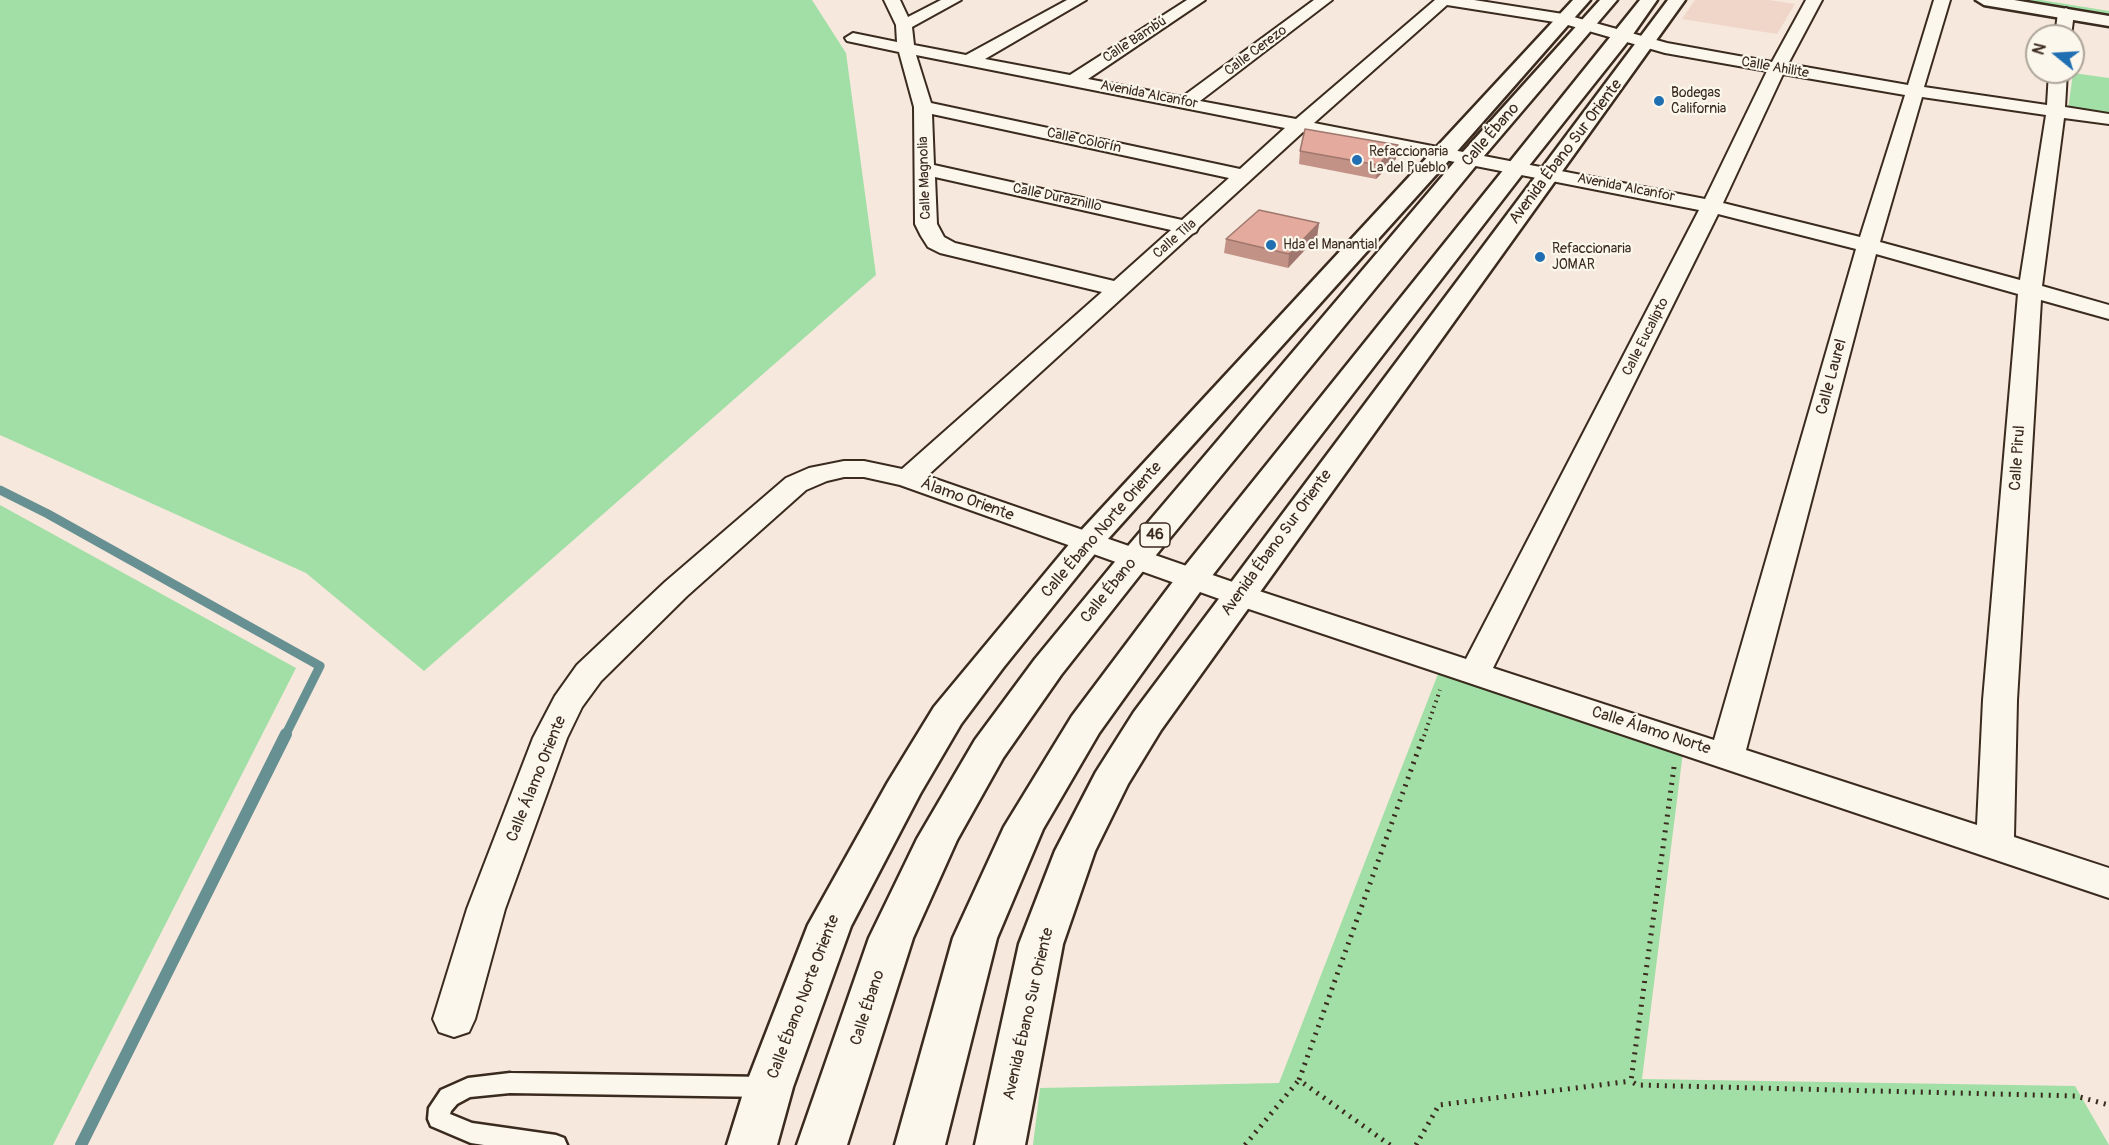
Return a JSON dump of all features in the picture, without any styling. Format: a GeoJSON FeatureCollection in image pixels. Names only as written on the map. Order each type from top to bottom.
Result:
{"type":"FeatureCollection","features":[{"type":"Feature","properties":{"kind":"main road","name":"Calle Ébano"},"geometry":{"type":"LineString","coordinates":[[822,1145],[891,939],[937,839],[988,750],[1048,667],[1458,156],[1578,15],[1609,0]]}},
{"type":"Feature","properties":{"kind":"main road"},"geometry":{"type":"LineString","coordinates":[[920,1145],[975,938],[1024,827],[1085,725],[1193,579],[1516,167],[1635,40],[1649,0]]}},
{"type":"Feature","properties":{"kind":"main road","name":"Avenida Ébano Sur Oriente"},"geometry":{"type":"LineString","coordinates":[[1000,1145],[1041,944],[1075,851],[1110,782],[1147,721],[1550,173],[1635,40],[1677,0]]}},
{"type":"Feature","properties":{"kind":"main road"},"geometry":{"type":"LineString","coordinates":[[1984,0],[2062,7],[2109,8]]}},
{"type":"Feature","properties":{"kind":"main road"},"geometry":{"type":"LineString","coordinates":[[2062,7],[2090,17],[2109,19]]}},
{"type":"Feature","properties":{"kind":"main road","name":"Calle Ébano Norte Oriente"},"geometry":{"type":"LineString","coordinates":[[752,1145],[769,1087],[830,925],[902,792],[947,716],[990,660],[1087,543],[1458,156]]}},
{"type":"Feature","properties":{"kind":"street","name":"Calle Magnolia"},"geometry":{"type":"LineString","coordinates":[[892,0],[904,25],[906,48],[923,107],[926,224],[936,242],[948,248],[1118,289]]}},
{"type":"Feature","properties":{"kind":"street"},"geometry":{"type":"LineString","coordinates":[[904,25],[953,0]]}},
{"type":"Feature","properties":{"kind":"street"},"geometry":{"type":"LineString","coordinates":[[970,60],[1078,0]]}},
{"type":"Feature","properties":{"kind":"street","name":"Calle Bambú"},"geometry":{"type":"LineString","coordinates":[[1074,80],[1197,0]]}},
{"type":"Feature","properties":{"kind":"street","name":"Calle Cerezo"},"geometry":{"type":"LineString","coordinates":[[1188,102],[1324,0]]}},
{"type":"Feature","properties":{"kind":"street","name":"Calle Ahilite"},"geometry":{"type":"LineString","coordinates":[[1445,0],[1578,15],[1635,40],[1777,69],[2109,119]]}},
{"type":"Feature","properties":{"kind":"street","name":"Calle Tila"},"geometry":{"type":"LineString","coordinates":[[908,479],[1300,125],[1445,0]]}},
{"type":"Feature","properties":{"kind":"street","name":"Calle Eucalipto"},"geometry":{"type":"LineString","coordinates":[[1463,668],[1712,206],[1777,69],[1814,0]]}},
{"type":"Feature","properties":{"kind":"street","name":"Calle Laurel"},"geometry":{"type":"LineString","coordinates":[[1727,756],[1868,245],[1942,0]]}},
{"type":"Feature","properties":{"kind":"street"},"geometry":{"type":"LineString","coordinates":[[2062,7],[2063,24]]}},
{"type":"Feature","properties":{"kind":"street","name":"Avenida Alcanfor"},"geometry":{"type":"LineString","coordinates":[[853,38],[1712,206],[1868,245],[2109,312]]}},
{"type":"Feature","properties":{"kind":"street","name":"Calle Pirul"},"geometry":{"type":"LineString","coordinates":[[1995,846],[2000,700],[2030,289],[2056,112],[2057,84]]}},
{"type":"Feature","properties":{"kind":"street","name":"Calle Colorín"},"geometry":{"type":"LineString","coordinates":[[923,107],[1245,176]]}},
{"type":"Feature","properties":{"kind":"street","name":"Calle Duraznillo"},"geometry":{"type":"LineString","coordinates":[[924,169],[1188,228]]}},
{"type":"Feature","properties":{"kind":"street","name":"Álamo Oriente"},"geometry":{"type":"LineString","coordinates":[[796,484],[819,474],[844,469],[864,470],[908,479],[1193,579]]}},
{"type":"Feature","properties":{"kind":"street","name":"Calle Álamo Oriente"},"geometry":{"type":"LineString","coordinates":[[454,1019],[490,899],[550,738],[567,704],[589,673],[623,639],[796,484]]}},
{"type":"Feature","properties":{"kind":"street","name":"Calle Álamo Norte"},"geometry":{"type":"LineString","coordinates":[[1193,579],[2109,883]]}},
{"type":"Feature","properties":{"kind":"lane"},"geometry":{"type":"LineString","coordinates":[[556,1145],[471,1133],[439,1119],[440,1108],[449,1097],[468,1088],[510,1083],[769,1087]]}},
{"type":"Feature","properties":{"kind":"path"},"geometry":{"type":"LineString","coordinates":[[1245,1145],[1299,1080],[1463,668]]}},
{"type":"Feature","properties":{"kind":"path"},"geometry":{"type":"LineString","coordinates":[[1631,1081],[1677,740]]}},
{"type":"Feature","properties":{"kind":"path"},"geometry":{"type":"LineString","coordinates":[[1299,1080],[1390,1145]]}},
{"type":"Feature","properties":{"kind":"path"},"geometry":{"type":"LineString","coordinates":[[1631,1081],[1636,1086],[2076,1096],[2109,1105]]}},
{"type":"Feature","properties":{"kind":"path"},"geometry":{"type":"LineString","coordinates":[[1416,1145],[1439,1106],[1631,1081]]}},
{"type":"Feature","properties":{"kind":"shaded area"},"geometry":{"type":"Polygon","coordinates":[[[1695,0],[1769,0],[1795,4],[1777,34],[1682,19],[1695,0]]]}},
{"type":"Feature","properties":{"kind":"green space"},"geometry":{"type":"Polygon","coordinates":[[[0,0],[812,0],[846,53],[876,275],[424,671],[306,573],[0,435],[0,0]]]}},
{"type":"Feature","properties":{"kind":"green space"},"geometry":{"type":"Polygon","coordinates":[[[2009,0],[2041,0],[2109,11],[2109,16],[2009,0]]]}},
{"type":"Feature","properties":{"kind":"green space"},"geometry":{"type":"Polygon","coordinates":[[[2085,75],[2109,78],[2109,114],[2068,110],[2072,84],[2085,84],[2085,75]]]}},
{"type":"Feature","properties":{"kind":"green space"},"geometry":{"type":"Polygon","coordinates":[[[0,505],[296,668],[53,1145],[0,1145],[0,505]]]}},
{"type":"Feature","properties":{"kind":"green space"},"geometry":{"type":"Polygon","coordinates":[[[1438,674],[1683,752],[1642,1079],[2075,1086],[2109,1145],[1033,1145],[1040,1088],[1279,1083],[1438,674]]]}},
{"type":"Feature","properties":{"kind":"building"},"geometry":{"type":"Polygon","coordinates":[[[1305,129],[1398,145],[1378,165],[1300,151],[1305,129]]]}},
{"type":"Feature","properties":{"kind":"building"},"geometry":{"type":"Polygon","coordinates":[[[1259,210],[1319,223],[1289,254],[1226,239],[1259,210]]]}},
{"type":"Feature","properties":{"kind":"waterway"},"geometry":{"type":"LineString","coordinates":[[0,490],[48,514],[320,666],[286,734]]}},
{"type":"Feature","properties":{"kind":"waterway"},"geometry":{"type":"LineString","coordinates":[[81,1145],[286,734]]}},
{"type":"Feature","properties":{"kind":"place","name":"Bodegas California"},"geometry":{"type":"Point","coordinates":[1659,101]}},
{"type":"Feature","properties":{"kind":"place","name":"Refaccionaria La del Pueblo"},"geometry":{"type":"Point","coordinates":[1357,160]}},
{"type":"Feature","properties":{"kind":"place","name":"Hda el Manantial"},"geometry":{"type":"Point","coordinates":[1271,245]}},
{"type":"Feature","properties":{"kind":"place","name":"Refaccionaria JOMAR"},"geometry":{"type":"Point","coordinates":[1540,257]}}]}
